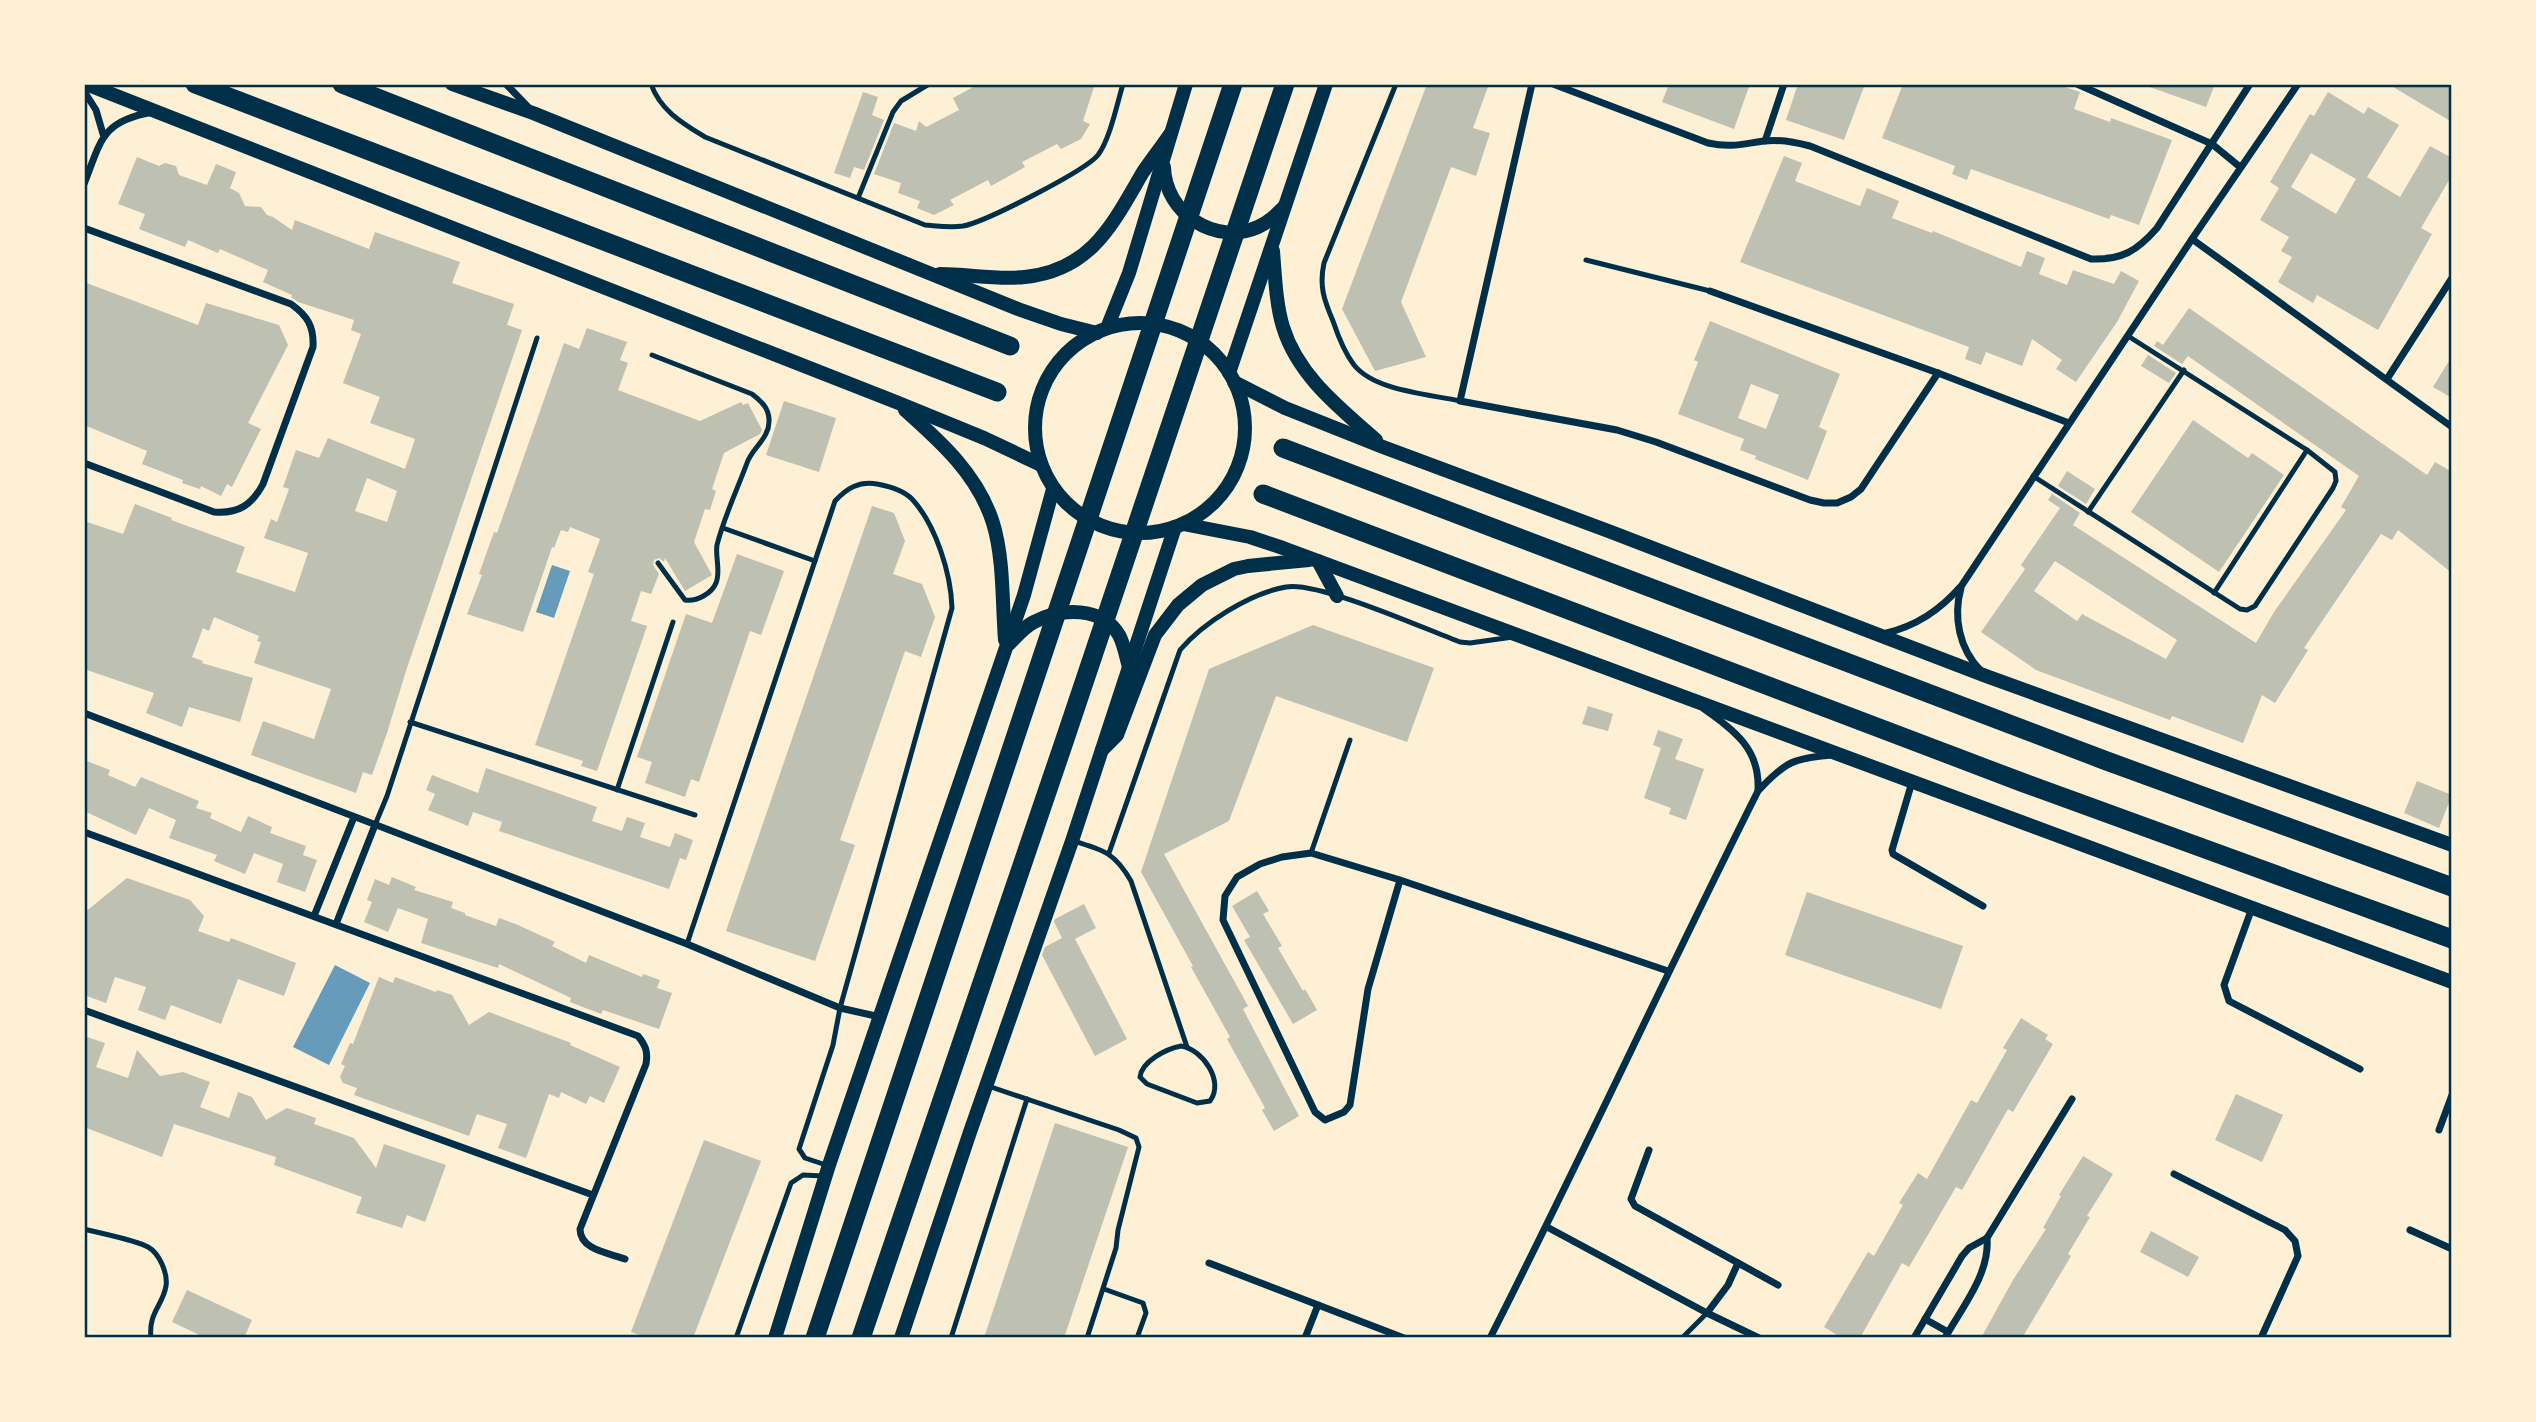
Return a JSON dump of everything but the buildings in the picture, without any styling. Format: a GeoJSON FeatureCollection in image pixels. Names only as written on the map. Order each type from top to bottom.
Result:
{"type":"FeatureCollection","features":[{"type":"Feature","properties":{"kind":"highway"},"geometry":{"type":"LineString","coordinates":[[195,84],[998,392]]}},
{"type":"Feature","properties":{"kind":"highway"},"geometry":{"type":"LineString","coordinates":[[342,84],[1010,346]]}},
{"type":"Feature","properties":{"kind":"highway"},"geometry":{"type":"LineString","coordinates":[[860,1338],[1285,84]]}},
{"type":"Feature","properties":{"kind":"highway"},"geometry":{"type":"LineString","coordinates":[[815,1338],[1017,724],[1231,89]]}},
{"type":"Feature","properties":{"kind":"highway"},"geometry":{"type":"LineString","coordinates":[[1283,448],[2104,760],[2452,887]]}},
{"type":"Feature","properties":{"kind":"highway"},"geometry":{"type":"LineString","coordinates":[[1263,494],[2024,783],[2452,939]]}},
{"type":"Feature","properties":{"kind":"main road"},"geometry":{"type":"LineString","coordinates":[[86,84],[896,402],[1041,465]]}},
{"type":"Feature","properties":{"kind":"main road"},"geometry":{"type":"LineString","coordinates":[[452,84],[533,113],[1018,309],[1061,324],[1102,330]]}},
{"type":"Feature","properties":{"kind":"main road"},"geometry":{"type":"LineString","coordinates":[[1102,330],[1129,273],[1186,84]]}},
{"type":"Feature","properties":{"kind":"main road"},"geometry":{"type":"LineString","coordinates":[[1231,378],[1326,84]]}},
{"type":"Feature","properties":{"kind":"main road"},"geometry":{"type":"LineString","coordinates":[[932,274],[1023,278],[1039,275],[1071,262],[1094,246],[1112,225],[1143,172],[1171,133]]}},
{"type":"Feature","properties":{"kind":"main road"},"geometry":{"type":"LineString","coordinates":[[1163,158],[1164,176],[1178,207],[1206,228],[1240,232],[1264,223],[1285,207]]}},
{"type":"Feature","properties":{"kind":"main road"},"geometry":{"type":"LineString","coordinates":[[1273,243],[1281,317],[1294,353],[1327,396],[1383,447]]}},
{"type":"Feature","properties":{"kind":"main road"},"geometry":{"type":"LineString","coordinates":[[1147,323],[1167,327],[1191,337],[1212,353],[1231,378],[1244,417],[1242,455],[1226,488],[1207,509],[1179,525],[1148,533],[1120,532],[1094,523],[1071,509],[1053,489],[1041,465],[1034,426],[1037,407],[1052,370],[1080,342],[1102,330],[1127,324],[1147,323]]}},
{"type":"Feature","properties":{"kind":"main road"},"geometry":{"type":"LineString","coordinates":[[1231,378],[1285,408],[1383,447],[1986,677],[2452,845]]}},
{"type":"Feature","properties":{"kind":"main road"},"geometry":{"type":"LineString","coordinates":[[896,402],[951,453],[977,489],[988,510],[997,547],[1005,647]]}},
{"type":"Feature","properties":{"kind":"main road"},"geometry":{"type":"LineString","coordinates":[[775,1338],[827,1171],[1040,542],[1053,489]]}},
{"type":"Feature","properties":{"kind":"main road"},"geometry":{"type":"LineString","coordinates":[[1179,525],[1250,537],[1316,560],[2452,982]]}},
{"type":"Feature","properties":{"kind":"main road"},"geometry":{"type":"LineString","coordinates":[[901,1338],[1179,525]]}},
{"type":"Feature","properties":{"kind":"main road"},"geometry":{"type":"LineString","coordinates":[[1316,560],[1336,596]]}},
{"type":"Feature","properties":{"kind":"main road"},"geometry":{"type":"LineString","coordinates":[[1101,751],[1117,736],[1155,635],[1171,612],[1186,598],[1202,585],[1234,569],[1316,560]]}},
{"type":"Feature","properties":{"kind":"main road"},"geometry":{"type":"LineString","coordinates":[[1005,647],[1033,622],[1065,613],[1083,612],[1099,615],[1118,633],[1129,667]]}},
{"type":"Feature","properties":{"kind":"street"},"geometry":{"type":"LineString","coordinates":[[506,84],[533,113]]}},
{"type":"Feature","properties":{"kind":"street"},"geometry":{"type":"LineString","coordinates":[[1532,84],[1460,401],[1617,430],[1810,500],[1837,503],[1851,497],[1861,488],[1938,373]]}},
{"type":"Feature","properties":{"kind":"street"},"geometry":{"type":"LineString","coordinates":[[1553,84],[1708,144],[1724,147],[1765,141],[1791,141],[1810,146],[2091,258],[2110,259],[2128,253],[2144,243],[2157,228],[2250,84]]}},
{"type":"Feature","properties":{"kind":"street"},"geometry":{"type":"LineString","coordinates":[[1765,141],[1784,84]]}},
{"type":"Feature","properties":{"kind":"street"},"geometry":{"type":"LineString","coordinates":[[2077,84],[2212,144],[2240,167]]}},
{"type":"Feature","properties":{"kind":"street"},"geometry":{"type":"LineString","coordinates":[[1879,635],[1917,623],[1949,600],[1962,585],[2298,84]]}},
{"type":"Feature","properties":{"kind":"street"},"geometry":{"type":"LineString","coordinates":[[84,91],[96,110],[103,134],[84,184]]}},
{"type":"Feature","properties":{"kind":"street"},"geometry":{"type":"LineString","coordinates":[[103,134],[132,118],[159,111]]}},
{"type":"Feature","properties":{"kind":"street"},"geometry":{"type":"LineString","coordinates":[[84,228],[291,304],[310,322],[314,334],[313,347],[263,484],[256,497],[245,507],[235,511],[214,512],[84,463]]}},
{"type":"Feature","properties":{"kind":"street"},"geometry":{"type":"LineString","coordinates":[[2192,239],[2452,427]]}},
{"type":"Feature","properties":{"kind":"street"},"geometry":{"type":"LineString","coordinates":[[2387,379],[2452,278]]}},
{"type":"Feature","properties":{"kind":"street"},"geometry":{"type":"LineString","coordinates":[[1710,291],[2069,423]]}},
{"type":"Feature","properties":{"kind":"street"},"geometry":{"type":"LineString","coordinates":[[1962,585],[1957,613],[1962,641],[1968,654],[1986,677]]}},
{"type":"Feature","properties":{"kind":"street"},"geometry":{"type":"LineString","coordinates":[[1688,699],[1734,732],[1751,750],[1756,764],[1758,791]]}},
{"type":"Feature","properties":{"kind":"street"},"geometry":{"type":"LineString","coordinates":[[84,713],[687,944],[840,1008],[880,1017]]}},
{"type":"Feature","properties":{"kind":"street"},"geometry":{"type":"LineString","coordinates":[[1490,1338],[1547,1227],[1668,971],[1758,791],[1788,762],[1841,754]]}},
{"type":"Feature","properties":{"kind":"street"},"geometry":{"type":"LineString","coordinates":[[1912,782],[1893,854],[1983,906]]}},
{"type":"Feature","properties":{"kind":"street"},"geometry":{"type":"LineString","coordinates":[[314,916],[354,817]]}},
{"type":"Feature","properties":{"kind":"street"},"geometry":{"type":"LineString","coordinates":[[336,924],[375,825]]}},
{"type":"Feature","properties":{"kind":"street"},"geometry":{"type":"LineString","coordinates":[[84,832],[638,1036],[645,1044],[648,1054],[646,1064],[580,1229],[580,1237],[584,1243],[625,1259]]}},
{"type":"Feature","properties":{"kind":"street"},"geometry":{"type":"LineString","coordinates":[[1400,880],[1368,989],[1350,1105],[1344,1112],[1325,1120],[1315,1112],[1223,920],[1225,896],[1237,877],[1259,864],[1311,853],[1400,880],[1668,971]]}},
{"type":"Feature","properties":{"kind":"street"},"geometry":{"type":"LineString","coordinates":[[2252,908],[2224,985],[2229,1000],[2360,1069]]}},
{"type":"Feature","properties":{"kind":"street"},"geometry":{"type":"LineString","coordinates":[[84,1010],[593,1195]]}},
{"type":"Feature","properties":{"kind":"street"},"geometry":{"type":"LineString","coordinates":[[2439,1130],[2452,1095]]}},
{"type":"Feature","properties":{"kind":"street"},"geometry":{"type":"LineString","coordinates":[[1914,1338],[1962,1256],[1969,1248],[1987,1238],[2072,1099]]}},
{"type":"Feature","properties":{"kind":"street"},"geometry":{"type":"LineString","coordinates":[[1649,1150],[1632,1199],[1633,1203],[1778,1285]]}},
{"type":"Feature","properties":{"kind":"street"},"geometry":{"type":"LineString","coordinates":[[2174,1174],[2285,1230],[2295,1241],[2298,1256],[2261,1338]]}},
{"type":"Feature","properties":{"kind":"street"},"geometry":{"type":"LineString","coordinates":[[1547,1227],[1759,1338]]}},
{"type":"Feature","properties":{"kind":"street"},"geometry":{"type":"LineString","coordinates":[[2410,1230],[2452,1249]]}},
{"type":"Feature","properties":{"kind":"street"},"geometry":{"type":"LineString","coordinates":[[1925,1319],[1947,1335],[1983,1270],[1987,1259],[1987,1238]]}},
{"type":"Feature","properties":{"kind":"street"},"geometry":{"type":"LineString","coordinates":[[1209,1263],[1404,1338]]}},
{"type":"Feature","properties":{"kind":"street"},"geometry":{"type":"LineString","coordinates":[[1707,1313],[1728,1285],[1738,1263]]}},
{"type":"Feature","properties":{"kind":"street"},"geometry":{"type":"LineString","coordinates":[[1305,1338],[1318,1305]]}},
{"type":"Feature","properties":{"kind":"lane"},"geometry":{"type":"LineString","coordinates":[[651,84],[655,96],[676,119],[705,137],[925,225],[949,228],[966,226],[1087,166],[1102,149],[1124,84]]}},
{"type":"Feature","properties":{"kind":"lane"},"geometry":{"type":"LineString","coordinates":[[858,198],[893,112],[901,101],[929,84]]}},
{"type":"Feature","properties":{"kind":"lane"},"geometry":{"type":"LineString","coordinates":[[1395,84],[1320,279],[1328,311],[1354,366],[1382,384],[1460,401]]}},
{"type":"Feature","properties":{"kind":"lane"},"geometry":{"type":"LineString","coordinates":[[1586,260],[1710,291]]}},
{"type":"Feature","properties":{"kind":"lane"},"geometry":{"type":"LineString","coordinates":[[2033,476],[2240,609],[2247,610],[2255,606],[2333,488],[2336,481],[2335,472],[2307,450],[2128,336]]}},
{"type":"Feature","properties":{"kind":"lane"},"geometry":{"type":"LineString","coordinates":[[375,825],[387,796],[537,338]]}},
{"type":"Feature","properties":{"kind":"lane"},"geometry":{"type":"LineString","coordinates":[[652,355],[752,394],[767,410],[769,420],[768,431],[748,458],[723,528],[718,544],[718,577],[711,591],[694,601],[682,597],[658,563]]}},
{"type":"Feature","properties":{"kind":"lane"},"geometry":{"type":"LineString","coordinates":[[2088,512],[2184,370]]}},
{"type":"Feature","properties":{"kind":"lane"},"geometry":{"type":"LineString","coordinates":[[2214,593],[2307,450]]}},
{"type":"Feature","properties":{"kind":"lane"},"geometry":{"type":"LineString","coordinates":[[687,944],[835,501],[854,485],[871,483],[902,492],[911,499],[930,528],[946,566],[952,587],[953,608],[840,1008],[834,1045],[799,1149],[805,1158],[827,1171]]}},
{"type":"Feature","properties":{"kind":"lane"},"geometry":{"type":"LineString","coordinates":[[723,528],[815,561]]}},
{"type":"Feature","properties":{"kind":"lane"},"geometry":{"type":"LineString","coordinates":[[1109,853],[1180,650],[1191,637],[1228,610],[1286,586],[1306,587],[1460,642],[1519,636]]}},
{"type":"Feature","properties":{"kind":"lane"},"geometry":{"type":"LineString","coordinates":[[617,790],[673,622]]}},
{"type":"Feature","properties":{"kind":"lane"},"geometry":{"type":"LineString","coordinates":[[410,722],[695,816]]}},
{"type":"Feature","properties":{"kind":"lane"},"geometry":{"type":"LineString","coordinates":[[1311,853],[1350,740]]}},
{"type":"Feature","properties":{"kind":"lane"},"geometry":{"type":"LineString","coordinates":[[1072,841],[1109,853],[1122,865],[1131,881],[1187,1047],[1196,1052],[1212,1072],[1214,1096],[1204,1104],[1147,1084],[1140,1077],[1143,1068],[1154,1058],[1171,1048],[1187,1047]]}},
{"type":"Feature","properties":{"kind":"lane"},"geometry":{"type":"LineString","coordinates":[[986,1086],[1119,1130],[1136,1139],[1139,1147],[1116,1248],[1087,1338]]}},
{"type":"Feature","properties":{"kind":"lane"},"geometry":{"type":"LineString","coordinates":[[951,1338],[1027,1099]]}},
{"type":"Feature","properties":{"kind":"lane"},"geometry":{"type":"LineString","coordinates":[[736,1338],[791,1183],[803,1175],[827,1171]]}},
{"type":"Feature","properties":{"kind":"lane"},"geometry":{"type":"LineString","coordinates":[[84,1229],[148,1247],[159,1259],[166,1286],[153,1312],[151,1338]]}},
{"type":"Feature","properties":{"kind":"lane"},"geometry":{"type":"LineString","coordinates":[[1104,1289],[1143,1303],[1146,1313],[1137,1338]]}},
{"type":"Feature","properties":{"kind":"lane"},"geometry":{"type":"LineString","coordinates":[[1682,1338],[1707,1313]]}},
{"type":"Feature","properties":{"kind":"lane"},"geometry":{"type":"LineString","coordinates":[[907,1320],[908,1338]]}},
{"type":"Feature","properties":{"kind":"water"},"geometry":{"type":"Polygon","coordinates":[[[552,565],[570,571],[554,618],[536,612],[552,565]]]}},
{"type":"Feature","properties":{"kind":"water"},"geometry":{"type":"Polygon","coordinates":[[[335,965],[370,983],[329,1065],[293,1047],[335,965]]]}}]}
